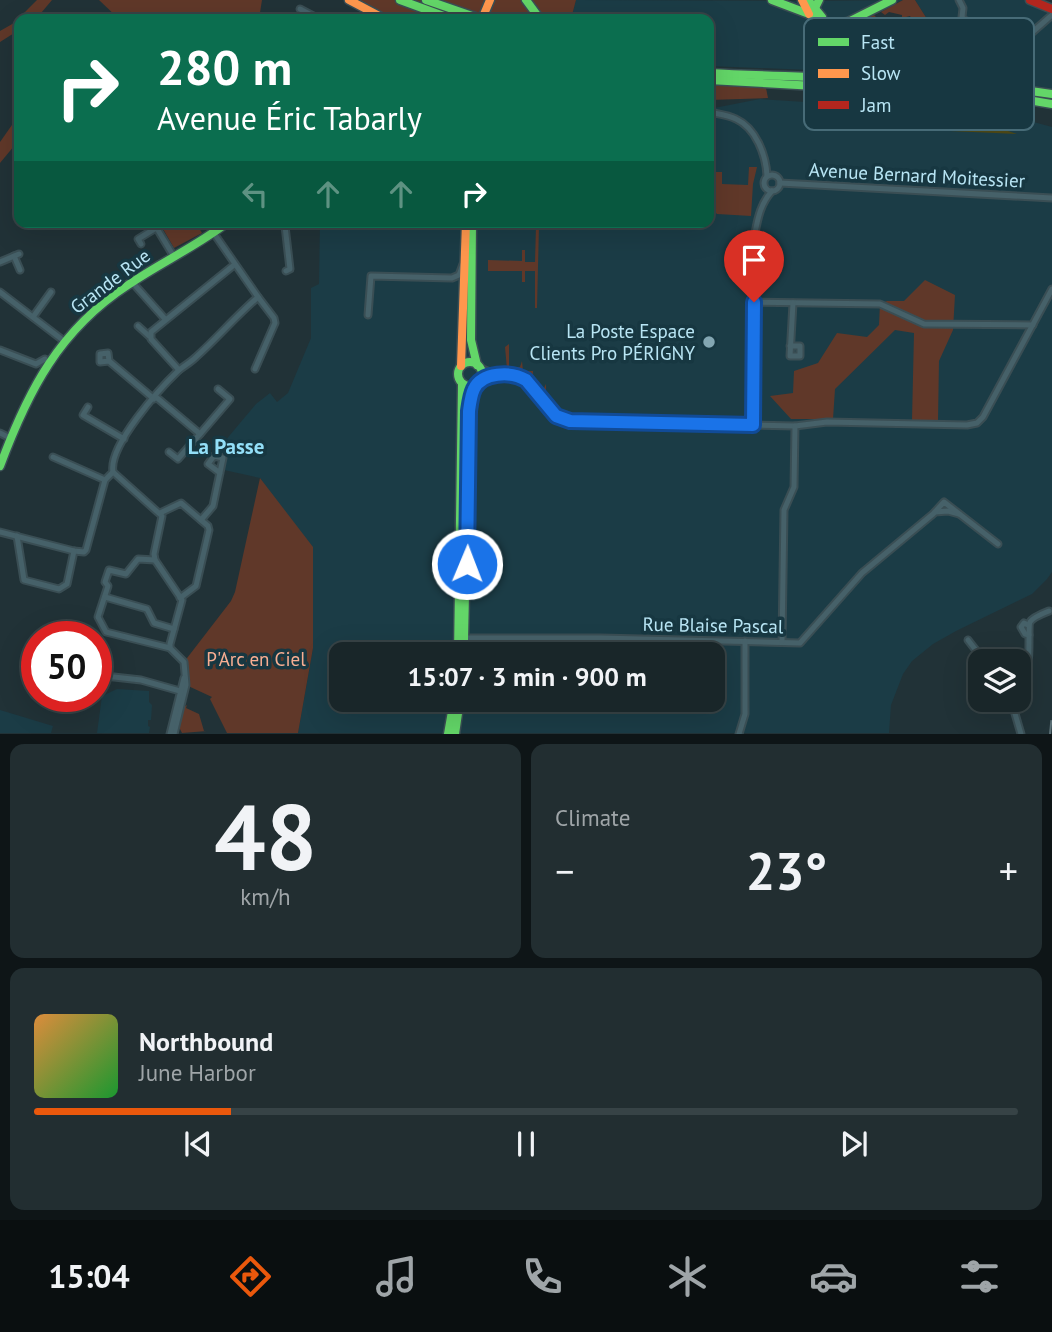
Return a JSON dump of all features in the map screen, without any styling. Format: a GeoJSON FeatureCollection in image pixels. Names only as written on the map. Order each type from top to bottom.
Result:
{"type":"FeatureCollection","features":[{"type":"Feature","properties":{"kind":"main road"},"geometry":{"type":"LineString","coordinates":[[349,0],[376,14]]}},
{"type":"Feature","properties":{"kind":"main road"},"geometry":{"type":"LineString","coordinates":[[400,0],[438,14]]}},
{"type":"Feature","properties":{"kind":"main road"},"geometry":{"type":"LineString","coordinates":[[426,0],[467,14]]}},
{"type":"Feature","properties":{"kind":"main road"},"geometry":{"type":"LineString","coordinates":[[772,0],[828,18]]}},
{"type":"Feature","properties":{"kind":"main road"},"geometry":{"type":"LineString","coordinates":[[802,0],[815,14]]}},
{"type":"Feature","properties":{"kind":"main road"},"geometry":{"type":"LineString","coordinates":[[808,0],[815,14]]}},
{"type":"Feature","properties":{"kind":"main road"},"geometry":{"type":"LineString","coordinates":[[815,14],[820,0]]}},
{"type":"Feature","properties":{"kind":"main road"},"geometry":{"type":"LineString","coordinates":[[856,18],[892,0]]}},
{"type":"Feature","properties":{"kind":"main road"},"geometry":{"type":"LineString","coordinates":[[1030,0],[1052,12]]}},
{"type":"Feature","properties":{"kind":"main road"},"geometry":{"type":"LineString","coordinates":[[714,72],[804,76]]}},
{"type":"Feature","properties":{"kind":"main road"},"geometry":{"type":"LineString","coordinates":[[714,83],[804,85]]}},
{"type":"Feature","properties":{"kind":"main road"},"geometry":{"type":"LineString","coordinates":[[1034,91],[1052,94]]}},
{"type":"Feature","properties":{"kind":"main road"},"geometry":{"type":"LineString","coordinates":[[1034,101],[1052,104]]}},
{"type":"Feature","properties":{"kind":"main road","name":"Grande Rue"},"geometry":{"type":"LineString","coordinates":[[0,466],[10,438],[45,372],[64,341],[83,319],[132,282],[219,228]]}},
{"type":"Feature","properties":{"kind":"main road"},"geometry":{"type":"LineString","coordinates":[[459,642],[462,384],[458,376],[461,366],[466,228]]}},
{"type":"Feature","properties":{"kind":"main road"},"geometry":{"type":"LineString","coordinates":[[458,639],[469,411],[479,383],[479,366],[471,340],[472,228]]}},
{"type":"Feature","properties":{"kind":"main road"},"geometry":{"type":"LineString","coordinates":[[461,366],[469,362],[479,366]]}},
{"type":"Feature","properties":{"kind":"main road"},"geometry":{"type":"LineString","coordinates":[[462,384],[469,387],[479,383]]}},
{"type":"Feature","properties":{"kind":"main road"},"geometry":{"type":"LineString","coordinates":[[448,733],[452,712]]}},
{"type":"Feature","properties":{"kind":"main road"},"geometry":{"type":"LineString","coordinates":[[455,733],[458,712]]}},
{"type":"Feature","properties":{"kind":"street"},"geometry":{"type":"LineString","coordinates":[[960,0],[963,7],[962,18]]}},
{"type":"Feature","properties":{"kind":"street"},"geometry":{"type":"LineString","coordinates":[[300,9],[310,14]]}},
{"type":"Feature","properties":{"kind":"street"},"geometry":{"type":"LineString","coordinates":[[1034,29],[1052,12]]}},
{"type":"Feature","properties":{"kind":"street"},"geometry":{"type":"LineString","coordinates":[[714,113],[730,116],[747,125],[754,134],[770,175]]}},
{"type":"Feature","properties":{"kind":"street"},"geometry":{"type":"LineString","coordinates":[[769,189],[779,187],[780,183],[778,176],[770,175]]}},
{"type":"Feature","properties":{"kind":"street"},"geometry":{"type":"LineString","coordinates":[[769,189],[764,183],[770,175]]}},
{"type":"Feature","properties":{"kind":"street","name":"Avenue Bernard Moitessier"},"geometry":{"type":"LineString","coordinates":[[780,183],[1052,198]]}},
{"type":"Feature","properties":{"kind":"street"},"geometry":{"type":"LineString","coordinates":[[753,425],[755,233],[759,213],[769,189]]}},
{"type":"Feature","properties":{"kind":"street"},"geometry":{"type":"LineString","coordinates":[[141,244],[138,239],[151,228]]}},
{"type":"Feature","properties":{"kind":"street"},"geometry":{"type":"LineString","coordinates":[[156,228],[173,255]]}},
{"type":"Feature","properties":{"kind":"street"},"geometry":{"type":"LineString","coordinates":[[285,228],[290,269],[286,271]]}},
{"type":"Feature","properties":{"kind":"street"},"geometry":{"type":"LineString","coordinates":[[213,232],[274,318],[275,323],[255,369]]}},
{"type":"Feature","properties":{"kind":"street"},"geometry":{"type":"LineString","coordinates":[[0,262],[17,255],[20,270]]}},
{"type":"Feature","properties":{"kind":"street"},"geometry":{"type":"LineString","coordinates":[[369,315],[371,276],[452,278],[460,273],[465,255]]}},
{"type":"Feature","properties":{"kind":"street"},"geometry":{"type":"LineString","coordinates":[[149,336],[165,319],[234,265]]}},
{"type":"Feature","properties":{"kind":"street"},"geometry":{"type":"LineString","coordinates":[[132,282],[165,319]]}},
{"type":"Feature","properties":{"kind":"street"},"geometry":{"type":"LineString","coordinates":[[479,366],[497,375],[519,376],[526,380],[556,416],[570,421],[795,426],[827,422],[967,425],[977,423],[983,417],[1052,289]]}},
{"type":"Feature","properties":{"kind":"street"},"geometry":{"type":"LineString","coordinates":[[33,317],[51,292]]}},
{"type":"Feature","properties":{"kind":"street"},"geometry":{"type":"LineString","coordinates":[[1,296],[64,341]]}},
{"type":"Feature","properties":{"kind":"street"},"geometry":{"type":"LineString","coordinates":[[0,532],[83,552],[87,548],[105,480],[113,472],[113,459],[124,439],[179,370],[195,359],[225,327],[258,298]]}},
{"type":"Feature","properties":{"kind":"street"},"geometry":{"type":"LineString","coordinates":[[754,302],[880,304],[924,324],[1033,325]]}},
{"type":"Feature","properties":{"kind":"street"},"geometry":{"type":"LineString","coordinates":[[790,346],[793,303]]}},
{"type":"Feature","properties":{"kind":"street"},"geometry":{"type":"LineString","coordinates":[[138,326],[179,370]]}},
{"type":"Feature","properties":{"kind":"street"},"geometry":{"type":"LineString","coordinates":[[0,350],[36,364],[45,372]]}},
{"type":"Feature","properties":{"kind":"street"},"geometry":{"type":"LineString","coordinates":[[36,364],[45,359]]}},
{"type":"Feature","properties":{"kind":"street"},"geometry":{"type":"LineString","coordinates":[[109,361],[200,433]]}},
{"type":"Feature","properties":{"kind":"street"},"geometry":{"type":"LineString","coordinates":[[479,383],[497,375]]}},
{"type":"Feature","properties":{"kind":"street"},"geometry":{"type":"LineString","coordinates":[[169,452],[178,459],[230,399],[218,389]]}},
{"type":"Feature","properties":{"kind":"street"},"geometry":{"type":"LineString","coordinates":[[88,407],[83,415],[124,439]]}},
{"type":"Feature","properties":{"kind":"street"},"geometry":{"type":"LineString","coordinates":[[782,642],[784,510],[794,487],[795,426]]}},
{"type":"Feature","properties":{"kind":"street"},"geometry":{"type":"LineString","coordinates":[[0,433],[10,438]]}},
{"type":"Feature","properties":{"kind":"street"},"geometry":{"type":"LineString","coordinates":[[53,457],[105,480]]}},
{"type":"Feature","properties":{"kind":"street"},"geometry":{"type":"LineString","coordinates":[[113,472],[160,513],[162,519],[155,560],[182,600],[170,648]]}},
{"type":"Feature","properties":{"kind":"street"},"geometry":{"type":"LineString","coordinates":[[201,520],[213,506],[220,473]]}},
{"type":"Feature","properties":{"kind":"street","name":"Rue Blaise Pascal"},"geometry":{"type":"LineString","coordinates":[[458,639],[800,643],[862,573],[944,502],[963,516]]}},
{"type":"Feature","properties":{"kind":"street"},"geometry":{"type":"LineString","coordinates":[[160,513],[181,503],[209,530],[197,586],[180,597]]}},
{"type":"Feature","properties":{"kind":"street"},"geometry":{"type":"LineString","coordinates":[[935,512],[948,511],[963,516],[998,544]]}},
{"type":"Feature","properties":{"kind":"street"},"geometry":{"type":"LineString","coordinates":[[17,536],[24,580],[58,589],[67,584],[74,551]]}},
{"type":"Feature","properties":{"kind":"street"},"geometry":{"type":"LineString","coordinates":[[155,560],[138,559],[126,574],[109,570],[105,582],[108,586],[98,617],[106,632],[170,648],[184,662],[186,685],[172,733]]}},
{"type":"Feature","properties":{"kind":"street"},"geometry":{"type":"LineString","coordinates":[[105,597],[147,609],[153,623],[174,629]]}},
{"type":"Feature","properties":{"kind":"street"},"geometry":{"type":"LineString","coordinates":[[1031,649],[1028,625],[1049,611]]}},
{"type":"Feature","properties":{"kind":"street"},"geometry":{"type":"LineString","coordinates":[[968,640],[975,649]]}},
{"type":"Feature","properties":{"kind":"street"},"geometry":{"type":"LineString","coordinates":[[739,733],[745,714],[745,641]]}},
{"type":"Feature","properties":{"kind":"street"},"geometry":{"type":"LineString","coordinates":[[172,733],[185,676]]}},
{"type":"Feature","properties":{"kind":"street"},"geometry":{"type":"LineString","coordinates":[[112,677],[141,680],[180,691]]}},
{"type":"Feature","properties":{"kind":"street"},"geometry":{"type":"LineString","coordinates":[[1015,712],[1021,733]]}},
{"type":"Feature","properties":{"kind":"shaded area"},"geometry":{"type":"Polygon","coordinates":[[[576,0],[903,0],[865,18],[804,18],[804,70],[714,66],[714,14],[572,14],[576,0]]]}},
{"type":"Feature","properties":{"kind":"shaded area"},"geometry":{"type":"Polygon","coordinates":[[[915,0],[1040,0],[1052,5],[1052,91],[1034,89],[1034,18],[926,18],[915,0]]]}},
{"type":"Feature","properties":{"kind":"shaded area"},"geometry":{"type":"Polygon","coordinates":[[[760,99],[804,102],[804,130],[1034,130],[1034,122],[1052,127],[1052,572],[1032,594],[956,631],[933,644],[912,661],[903,674],[891,705],[889,733],[298,733],[313,648],[313,556],[260,478],[224,470],[227,457],[214,454],[256,404],[270,393],[277,402],[288,393],[311,338],[311,288],[319,284],[320,228],[714,228],[714,108],[760,99]]]}},
{"type":"Feature","properties":{"kind":"shaded area"},"geometry":{"type":"Polygon","coordinates":[[[928,130],[1005,130],[1017,134],[928,130]]]}},
{"type":"Feature","properties":{"kind":"shaded area"},"geometry":{"type":"Polygon","coordinates":[[[117,689],[149,691],[149,702],[152,705],[151,720],[148,720],[149,733],[97,733],[100,712],[112,712],[112,691],[117,689]]]}},
{"type":"Feature","properties":{"kind":"shaded area"},"geometry":{"type":"Polygon","coordinates":[[[0,710],[53,726],[51,733],[0,733],[0,710]]]}},
{"type":"Feature","properties":{"kind":"green space"},"geometry":{"type":"Polygon","coordinates":[[[37,0],[52,0],[40,14],[23,14],[37,0]]]}},
{"type":"Feature","properties":{"kind":"green space"},"geometry":{"type":"Polygon","coordinates":[[[99,0],[262,0],[260,14],[114,14],[99,0]]]}},
{"type":"Feature","properties":{"kind":"green space"},"geometry":{"type":"Polygon","coordinates":[[[349,0],[576,0],[572,14],[376,14],[349,0]]]}},
{"type":"Feature","properties":{"kind":"green space"},"geometry":{"type":"Polygon","coordinates":[[[903,0],[915,0],[926,18],[902,18],[902,15],[889,12],[885,15],[881,12],[903,0]]]}},
{"type":"Feature","properties":{"kind":"green space"},"geometry":{"type":"Polygon","coordinates":[[[14,23],[14,33],[0,42],[0,31],[14,23]]]}},
{"type":"Feature","properties":{"kind":"green space"},"geometry":{"type":"Polygon","coordinates":[[[714,81],[765,83],[768,98],[714,100],[714,81]]]}},
{"type":"Feature","properties":{"kind":"green space"},"geometry":{"type":"Polygon","coordinates":[[[14,122],[14,146],[0,163],[0,142],[14,122]]]}},
{"type":"Feature","properties":{"kind":"green space"},"geometry":{"type":"Polygon","coordinates":[[[749,167],[757,167],[751,216],[715,212],[714,172],[722,172],[722,184],[748,185],[749,167]]]}},
{"type":"Feature","properties":{"kind":"green space"},"geometry":{"type":"Polygon","coordinates":[[[162,228],[199,228],[202,233],[174,248],[162,228]]]}},
{"type":"Feature","properties":{"kind":"green space"},"geometry":{"type":"Polygon","coordinates":[[[536,228],[539,228],[537,308],[535,271],[525,271],[525,282],[522,282],[522,271],[488,271],[488,260],[522,261],[522,250],[525,250],[525,262],[535,262],[536,228]]]}},
{"type":"Feature","properties":{"kind":"green space"},"geometry":{"type":"Polygon","coordinates":[[[925,280],[955,295],[953,330],[939,361],[938,420],[912,420],[914,333],[895,330],[835,389],[833,419],[791,419],[770,396],[793,393],[794,371],[818,363],[837,333],[867,337],[879,325],[880,304],[887,301],[904,301],[925,280]]]}},
{"type":"Feature","properties":{"kind":"green space"},"geometry":{"type":"Polygon","coordinates":[[[509,344],[509,367],[520,367],[522,361],[523,371],[533,371],[533,378],[537,379],[533,381],[536,385],[539,383],[539,387],[544,388],[546,384],[546,400],[523,374],[507,369],[505,347],[509,344]]]}},
{"type":"Feature","properties":{"kind":"green space","name":"P'Arc en Ciel"},"geometry":{"type":"Polygon","coordinates":[[[260,478],[313,547],[313,648],[298,733],[227,733],[210,699],[212,697],[186,685],[184,662],[235,592],[260,478]]]}},
{"type":"Feature","properties":{"kind":"green space"},"geometry":{"type":"Polygon","coordinates":[[[187,705],[186,708],[199,714],[204,731],[207,731],[182,733],[179,727],[184,707],[187,705]]]}},
{"type":"Feature","properties":{"kind":"railway"},"geometry":{"type":"LineString","coordinates":[[1050,734],[1052,714]]}},
{"type":"Feature","properties":{"kind":"traffic: fast"},"geometry":{"type":"LineString","coordinates":[[400,0],[438,14]]}},
{"type":"Feature","properties":{"kind":"traffic: fast"},"geometry":{"type":"LineString","coordinates":[[426,0],[467,14]]}},
{"type":"Feature","properties":{"kind":"traffic: fast"},"geometry":{"type":"LineString","coordinates":[[526,0],[536,14]]}},
{"type":"Feature","properties":{"kind":"traffic: fast"},"geometry":{"type":"LineString","coordinates":[[772,0],[816,18]]}},
{"type":"Feature","properties":{"kind":"traffic: fast"},"geometry":{"type":"LineString","coordinates":[[808,0],[822,17]]}},
{"type":"Feature","properties":{"kind":"traffic: fast"},"geometry":{"type":"LineString","coordinates":[[814,10],[819,0]]}},
{"type":"Feature","properties":{"kind":"traffic: fast"},"geometry":{"type":"LineString","coordinates":[[856,18],[892,0]]}},
{"type":"Feature","properties":{"kind":"traffic: fast"},"geometry":{"type":"LineString","coordinates":[[714,73],[804,77]]}},
{"type":"Feature","properties":{"kind":"traffic: fast"},"geometry":{"type":"LineString","coordinates":[[714,80],[804,85]]}},
{"type":"Feature","properties":{"kind":"traffic: fast"},"geometry":{"type":"LineString","coordinates":[[1034,91],[1052,94]]}},
{"type":"Feature","properties":{"kind":"traffic: fast"},"geometry":{"type":"LineString","coordinates":[[1034,101],[1052,104]]}},
{"type":"Feature","properties":{"kind":"traffic: fast"},"geometry":{"type":"LineString","coordinates":[[0,466],[35,388],[49,364],[83,322],[128,285],[220,228]]}},
{"type":"Feature","properties":{"kind":"traffic: fast"},"geometry":{"type":"LineString","coordinates":[[472,228],[471,340],[477,365]]}},
{"type":"Feature","properties":{"kind":"traffic: fast"},"geometry":{"type":"LineString","coordinates":[[470,362],[479,365],[482,374],[479,383],[470,386],[461,383],[458,374],[461,365],[470,362]]}},
{"type":"Feature","properties":{"kind":"traffic: fast"},"geometry":{"type":"LineString","coordinates":[[458,642],[462,384]]}},
{"type":"Feature","properties":{"kind":"traffic: fast"},"geometry":{"type":"LineString","coordinates":[[464,640],[469,411],[476,385]]}},
{"type":"Feature","properties":{"kind":"traffic: fast"},"geometry":{"type":"LineString","coordinates":[[448,734],[452,712]]}},
{"type":"Feature","properties":{"kind":"traffic: fast"},"geometry":{"type":"LineString","coordinates":[[455,734],[458,712]]}},
{"type":"Feature","properties":{"kind":"traffic: slow"},"geometry":{"type":"LineString","coordinates":[[349,0],[376,14]]}},
{"type":"Feature","properties":{"kind":"traffic: slow"},"geometry":{"type":"LineString","coordinates":[[484,14],[490,0]]}},
{"type":"Feature","properties":{"kind":"traffic: slow"},"geometry":{"type":"LineString","coordinates":[[802,0],[809,14]]}},
{"type":"Feature","properties":{"kind":"traffic: slow"},"geometry":{"type":"LineString","coordinates":[[461,366],[466,228]]}},
{"type":"Feature","properties":{"kind":"traffic: jam"},"geometry":{"type":"LineString","coordinates":[[1030,0],[1052,9]]}},
{"type":"Feature","properties":{"kind":"place","name":"La Poste Espace Clients Pro PÉRIGNY"},"geometry":{"type":"Point","coordinates":[709,342]}},
{"type":"Feature","properties":{"kind":"district","name":"La Passe"},"geometry":{"type":"Point","coordinates":[226,446]}},
{"type":"Feature","properties":{"kind":"route"},"geometry":{"type":"LineString","coordinates":[[467,564],[469,411],[474,389],[481,380],[497,375],[519,376],[526,380],[556,416],[570,421],[753,425],[754,302]]}}]}
